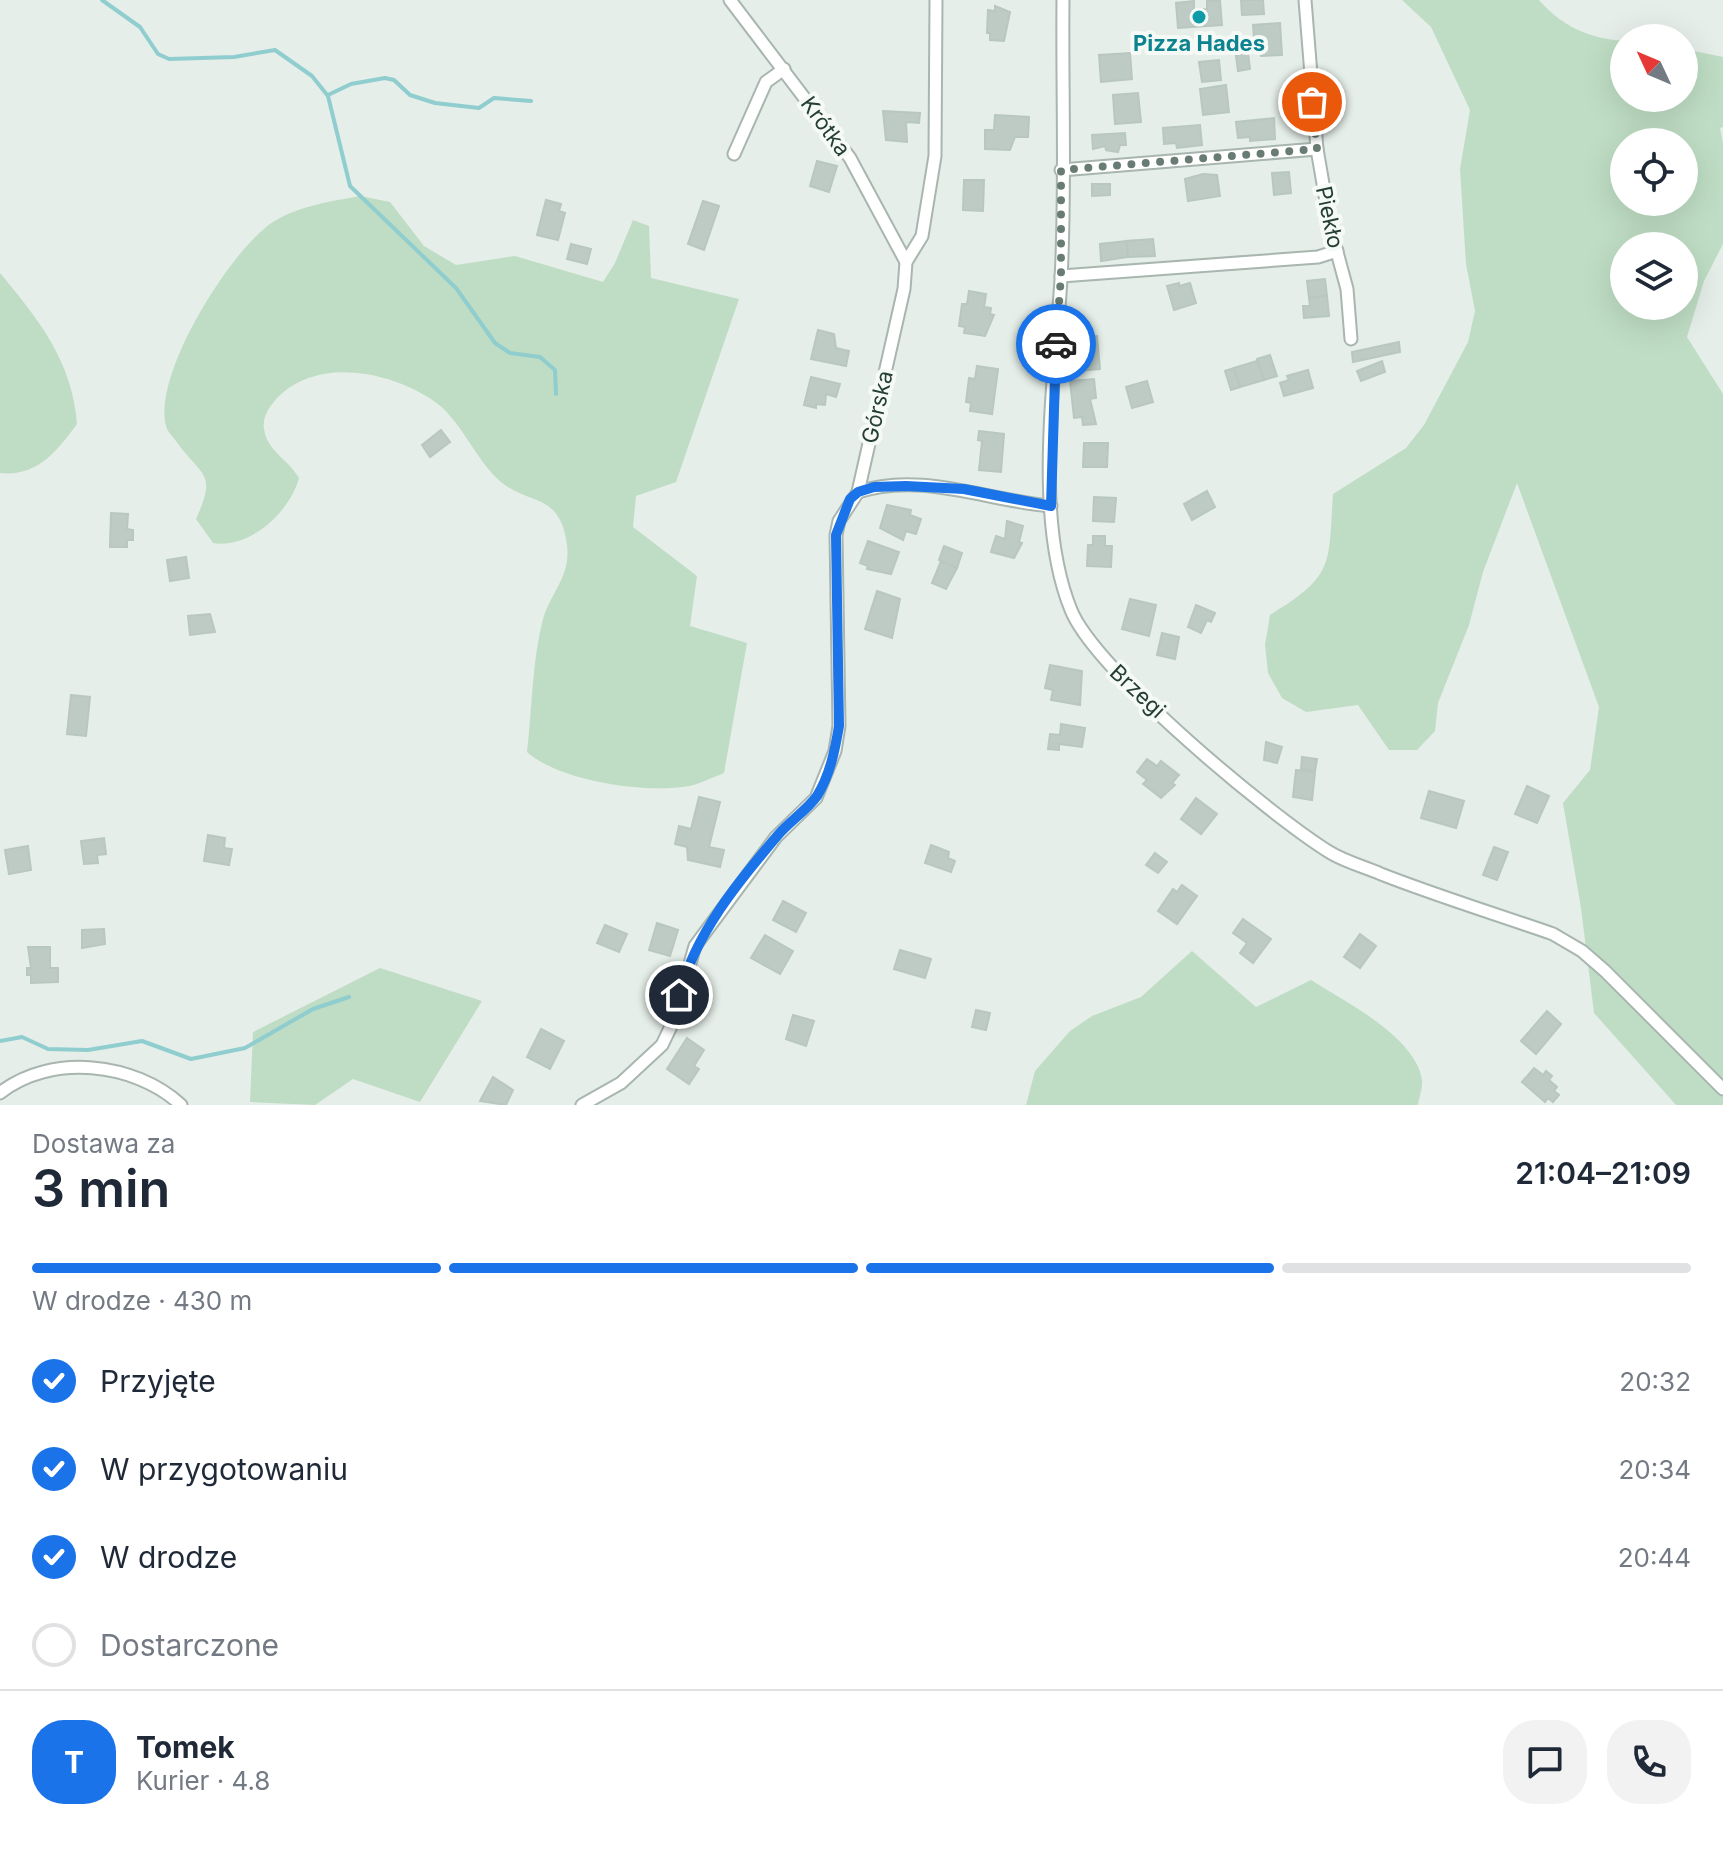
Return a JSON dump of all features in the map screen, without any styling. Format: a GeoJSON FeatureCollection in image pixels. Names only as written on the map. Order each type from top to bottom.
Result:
{"type":"FeatureCollection","features":[{"type":"Feature","properties":{"kind":"street","name":"Krótka"},"geometry":{"type":"LineString","coordinates":[[730,0],[850,158],[906,262]]}},
{"type":"Feature","properties":{"kind":"street","name":"Górska"},"geometry":{"type":"LineString","coordinates":[[582,1105],[621,1083],[662,1045],[674,1020],[695,946],[776,837],[816,798],[826,778],[839,726],[836,535],[839,521],[858,492],[904,289],[906,262],[922,236],[935,156],[936,0]]}},
{"type":"Feature","properties":{"kind":"street","name":"Brzegi"},"geometry":{"type":"LineString","coordinates":[[1063,0],[1061,276],[1052,385],[1051,506],[1057,566],[1071,612],[1108,663],[1204,753],[1332,854],[1553,934],[1582,951],[1723,1089]]}},
{"type":"Feature","properties":{"kind":"street","name":"Piekło"},"geometry":{"type":"LineString","coordinates":[[1305,0],[1317,149],[1347,289],[1351,339]]}},
{"type":"Feature","properties":{"kind":"street"},"geometry":{"type":"LineString","coordinates":[[734,154],[766,82],[784,69]]}},
{"type":"Feature","properties":{"kind":"street"},"geometry":{"type":"LineString","coordinates":[[1061,170],[1317,149]]}},
{"type":"Feature","properties":{"kind":"street"},"geometry":{"type":"LineString","coordinates":[[1061,276],[1318,257],[1337,251]]}},
{"type":"Feature","properties":{"kind":"street"},"geometry":{"type":"LineString","coordinates":[[858,492],[874,487],[964,489],[1051,506]]}},
{"type":"Feature","properties":{"kind":"street"},"geometry":{"type":"LineString","coordinates":[[0,1093],[33,1075],[93,1067],[142,1078],[181,1105]]}},
{"type":"Feature","properties":{"kind":"green space"},"geometry":{"type":"Polygon","coordinates":[[[1402,0],[1539,0],[1577,30],[1610,39],[1610,112],[1698,112],[1698,52],[1723,57],[1723,127],[1720,128],[1723,143],[1723,244],[1704,281],[1698,301],[1698,232],[1610,232],[1610,320],[1692,320],[1687,337],[1723,394],[1723,1105],[1676,1105],[1594,1013],[1581,908],[1563,803],[1590,770],[1599,707],[1517,483],[1483,572],[1469,625],[1438,703],[1435,731],[1417,750],[1389,750],[1358,705],[1306,712],[1282,698],[1268,673],[1265,645],[1270,615],[1307,589],[1324,566],[1330,538],[1333,494],[1406,448],[1424,425],[1468,342],[1475,311],[1466,264],[1460,169],[1470,110],[1431,27],[1402,0]]]}},
{"type":"Feature","properties":{"kind":"green space"},"geometry":{"type":"Polygon","coordinates":[[[360,196],[390,202],[424,246],[456,265],[515,256],[603,282],[615,263],[633,220],[649,226],[651,278],[739,299],[676,482],[636,496],[633,527],[697,576],[690,626],[747,643],[724,773],[689,786],[627,786],[560,771],[527,752],[539,635],[546,609],[566,566],[567,545],[563,528],[551,508],[501,482],[442,407],[414,389],[395,381],[353,372],[313,376],[294,384],[272,404],[264,424],[269,443],[299,478],[287,503],[278,515],[254,534],[227,543],[213,543],[196,519],[206,492],[206,483],[199,469],[170,434],[166,426],[165,404],[171,376],[198,315],[237,258],[273,222],[315,205],[360,196]]]}},
{"type":"Feature","properties":{"kind":"green space"},"geometry":{"type":"Polygon","coordinates":[[[0,273],[40,325],[61,361],[74,401],[77,424],[45,460],[25,471],[13,473],[0,473],[0,273]]]}},
{"type":"Feature","properties":{"kind":"green space"},"geometry":{"type":"Polygon","coordinates":[[[1192,951],[1256,1007],[1311,980],[1377,1022],[1407,1049],[1417,1064],[1422,1080],[1418,1105],[1026,1105],[1035,1071],[1070,1031],[1092,1016],[1141,997],[1192,951]]]}},
{"type":"Feature","properties":{"kind":"green space"},"geometry":{"type":"Polygon","coordinates":[[[380,968],[482,1001],[420,1102],[353,1079],[315,1105],[250,1102],[253,1032],[380,968]]]}},
{"type":"Feature","properties":{"kind":"building"},"geometry":{"type":"Polygon","coordinates":[[[1241,0],[1263,0],[1264,14],[1242,15],[1241,0]]]}},
{"type":"Feature","properties":{"kind":"building","name":"Pizza Hades"},"geometry":{"type":"Polygon","coordinates":[[[1194,1],[1194,10],[1207,9],[1207,1],[1220,1],[1222,25],[1178,28],[1176,3],[1194,1]]]}},
{"type":"Feature","properties":{"kind":"building"},"geometry":{"type":"Polygon","coordinates":[[[995,6],[1010,12],[1004,41],[990,40],[990,33],[987,33],[988,10],[995,11],[995,6]]]}},
{"type":"Feature","properties":{"kind":"building"},"geometry":{"type":"Polygon","coordinates":[[[1280,23],[1282,55],[1261,56],[1260,37],[1254,37],[1253,25],[1280,23]]]}},
{"type":"Feature","properties":{"kind":"building"},"geometry":{"type":"Polygon","coordinates":[[[1247,46],[1250,69],[1238,71],[1235,48],[1247,46]]]}},
{"type":"Feature","properties":{"kind":"building"},"geometry":{"type":"Polygon","coordinates":[[[1130,53],[1132,79],[1101,82],[1099,55],[1130,53]]]}},
{"type":"Feature","properties":{"kind":"building"},"geometry":{"type":"Polygon","coordinates":[[[1219,60],[1221,80],[1202,82],[1199,62],[1219,60]]]}},
{"type":"Feature","properties":{"kind":"building"},"geometry":{"type":"Polygon","coordinates":[[[1226,85],[1229,112],[1203,115],[1200,89],[1226,85]]]}},
{"type":"Feature","properties":{"kind":"building"},"geometry":{"type":"Polygon","coordinates":[[[1138,93],[1141,122],[1115,124],[1113,95],[1138,93]]]}},
{"type":"Feature","properties":{"kind":"building"},"geometry":{"type":"Polygon","coordinates":[[[883,111],[920,113],[919,123],[906,122],[907,142],[886,140],[883,111]]]}},
{"type":"Feature","properties":{"kind":"building"},"geometry":{"type":"Polygon","coordinates":[[[995,115],[1029,117],[1028,137],[1015,137],[1010,150],[985,149],[985,130],[994,130],[995,115]]]}},
{"type":"Feature","properties":{"kind":"building"},"geometry":{"type":"Polygon","coordinates":[[[1274,118],[1275,139],[1250,141],[1250,137],[1238,138],[1236,122],[1274,118]]]}},
{"type":"Feature","properties":{"kind":"building"},"geometry":{"type":"Polygon","coordinates":[[[1200,125],[1202,145],[1177,148],[1176,143],[1164,144],[1163,128],[1200,125]]]}},
{"type":"Feature","properties":{"kind":"building"},"geometry":{"type":"Polygon","coordinates":[[[1125,133],[1126,145],[1120,145],[1118,152],[1106,150],[1105,146],[1093,149],[1092,135],[1125,133]]]}},
{"type":"Feature","properties":{"kind":"building"},"geometry":{"type":"Polygon","coordinates":[[[817,161],[837,166],[829,192],[810,186],[817,161]]]}},
{"type":"Feature","properties":{"kind":"building"},"geometry":{"type":"Polygon","coordinates":[[[1289,172],[1291,193],[1274,195],[1272,173],[1289,172]]]}},
{"type":"Feature","properties":{"kind":"building"},"geometry":{"type":"Polygon","coordinates":[[[1203,174],[1217,175],[1220,196],[1188,201],[1185,179],[1203,174]]]}},
{"type":"Feature","properties":{"kind":"building"},"geometry":{"type":"Polygon","coordinates":[[[964,180],[984,180],[983,211],[963,210],[964,180]]]}},
{"type":"Feature","properties":{"kind":"building"},"geometry":{"type":"Polygon","coordinates":[[[1092,184],[1110,184],[1110,195],[1092,196],[1092,184]]]}},
{"type":"Feature","properties":{"kind":"building"},"geometry":{"type":"Polygon","coordinates":[[[546,200],[561,204],[559,211],[565,213],[558,240],[537,235],[546,200]]]}},
{"type":"Feature","properties":{"kind":"building"},"geometry":{"type":"Polygon","coordinates":[[[703,201],[719,206],[704,250],[688,244],[703,201]]]}},
{"type":"Feature","properties":{"kind":"building"},"geometry":{"type":"Polygon","coordinates":[[[1153,239],[1155,256],[1128,257],[1126,241],[1153,239]]]}},
{"type":"Feature","properties":{"kind":"building"},"geometry":{"type":"Polygon","coordinates":[[[1126,241],[1128,257],[1101,261],[1100,244],[1126,241]]]}},
{"type":"Feature","properties":{"kind":"building"},"geometry":{"type":"Polygon","coordinates":[[[571,244],[591,249],[587,264],[567,259],[571,244]]]}},
{"type":"Feature","properties":{"kind":"building"},"geometry":{"type":"Polygon","coordinates":[[[1325,279],[1327,296],[1309,298],[1307,281],[1325,279]]]}},
{"type":"Feature","properties":{"kind":"building"},"geometry":{"type":"Polygon","coordinates":[[[1179,283],[1179,286],[1190,283],[1196,303],[1174,310],[1167,286],[1179,283]]]}},
{"type":"Feature","properties":{"kind":"building"},"geometry":{"type":"Polygon","coordinates":[[[969,291],[986,294],[984,307],[991,308],[990,314],[994,315],[985,336],[964,333],[965,327],[959,326],[962,304],[967,304],[969,291]]]}},
{"type":"Feature","properties":{"kind":"building"},"geometry":{"type":"Polygon","coordinates":[[[1327,296],[1329,316],[1304,318],[1303,306],[1310,306],[1309,298],[1327,296]]]}},
{"type":"Feature","properties":{"kind":"building"},"geometry":{"type":"Polygon","coordinates":[[[818,330],[834,334],[836,348],[849,351],[846,366],[811,359],[818,330]]]}},
{"type":"Feature","properties":{"kind":"building"},"geometry":{"type":"Polygon","coordinates":[[[1097,336],[1100,369],[1077,371],[1074,338],[1097,336]]]}},
{"type":"Feature","properties":{"kind":"building"},"geometry":{"type":"Polygon","coordinates":[[[1399,342],[1400,352],[1353,362],[1352,352],[1399,342]]]}},
{"type":"Feature","properties":{"kind":"building"},"geometry":{"type":"Polygon","coordinates":[[[1270,355],[1277,376],[1264,380],[1257,359],[1270,355]]]}},
{"type":"Feature","properties":{"kind":"building"},"geometry":{"type":"Polygon","coordinates":[[[1257,361],[1264,380],[1240,387],[1234,368],[1257,361]]]}},
{"type":"Feature","properties":{"kind":"building"},"geometry":{"type":"Polygon","coordinates":[[[1382,361],[1385,372],[1361,381],[1357,371],[1382,361]]]}},
{"type":"Feature","properties":{"kind":"building"},"geometry":{"type":"Polygon","coordinates":[[[977,366],[998,369],[992,414],[970,411],[971,403],[966,402],[969,378],[975,379],[977,366]]]}},
{"type":"Feature","properties":{"kind":"building"},"geometry":{"type":"Polygon","coordinates":[[[1234,368],[1240,387],[1231,390],[1225,371],[1234,368]]]}},
{"type":"Feature","properties":{"kind":"building"},"geometry":{"type":"Polygon","coordinates":[[[1308,370],[1313,388],[1284,396],[1280,383],[1289,380],[1287,376],[1308,370]]]}},
{"type":"Feature","properties":{"kind":"building"},"geometry":{"type":"Polygon","coordinates":[[[811,377],[840,384],[836,397],[826,394],[825,405],[816,404],[816,408],[804,405],[811,377]]]}},
{"type":"Feature","properties":{"kind":"building"},"geometry":{"type":"Polygon","coordinates":[[[1094,379],[1096,398],[1090,399],[1096,424],[1083,425],[1082,417],[1074,418],[1070,381],[1094,379]]]}},
{"type":"Feature","properties":{"kind":"building"},"geometry":{"type":"Polygon","coordinates":[[[1147,381],[1153,402],[1132,408],[1126,387],[1147,381]]]}},
{"type":"Feature","properties":{"kind":"building"},"geometry":{"type":"Polygon","coordinates":[[[441,430],[450,442],[430,457],[422,445],[441,430]]]}},
{"type":"Feature","properties":{"kind":"building"},"geometry":{"type":"Polygon","coordinates":[[[979,431],[1004,434],[1001,472],[979,470],[982,441],[978,440],[979,431]]]}},
{"type":"Feature","properties":{"kind":"building"},"geometry":{"type":"Polygon","coordinates":[[[1084,443],[1108,443],[1107,467],[1083,467],[1084,443]]]}},
{"type":"Feature","properties":{"kind":"building"},"geometry":{"type":"Polygon","coordinates":[[[1207,491],[1215,507],[1192,520],[1184,504],[1207,491]]]}},
{"type":"Feature","properties":{"kind":"building"},"geometry":{"type":"Polygon","coordinates":[[[1094,497],[1116,498],[1114,522],[1093,521],[1094,497]]]}},
{"type":"Feature","properties":{"kind":"building"},"geometry":{"type":"Polygon","coordinates":[[[887,505],[911,510],[910,515],[921,519],[916,534],[906,531],[903,540],[880,528],[887,505]]]}},
{"type":"Feature","properties":{"kind":"building"},"geometry":{"type":"Polygon","coordinates":[[[111,513],[128,514],[127,529],[133,530],[133,540],[127,540],[127,547],[110,547],[111,513]]]}},
{"type":"Feature","properties":{"kind":"building"},"geometry":{"type":"Polygon","coordinates":[[[1007,521],[1023,526],[1019,542],[1022,543],[1014,558],[991,552],[996,536],[1005,539],[1007,521]]]}},
{"type":"Feature","properties":{"kind":"building"},"geometry":{"type":"Polygon","coordinates":[[[1093,536],[1105,536],[1105,546],[1112,546],[1111,567],[1087,566],[1088,545],[1093,545],[1093,536]]]}},
{"type":"Feature","properties":{"kind":"building"},"geometry":{"type":"Polygon","coordinates":[[[868,541],[899,552],[891,574],[867,569],[868,566],[860,563],[868,541]]]}},
{"type":"Feature","properties":{"kind":"building"},"geometry":{"type":"Polygon","coordinates":[[[944,546],[962,553],[957,568],[939,560],[944,546]]]}},
{"type":"Feature","properties":{"kind":"building"},"geometry":{"type":"Polygon","coordinates":[[[186,557],[189,578],[170,581],[167,560],[186,557]]]}},
{"type":"Feature","properties":{"kind":"building"},"geometry":{"type":"Polygon","coordinates":[[[941,561],[957,568],[946,589],[932,583],[941,561]]]}},
{"type":"Feature","properties":{"kind":"building"},"geometry":{"type":"Polygon","coordinates":[[[877,591],[900,599],[892,638],[865,629],[877,591]]]}},
{"type":"Feature","properties":{"kind":"building"},"geometry":{"type":"Polygon","coordinates":[[[1130,599],[1156,605],[1149,636],[1122,629],[1130,599]]]}},
{"type":"Feature","properties":{"kind":"building"},"geometry":{"type":"Polygon","coordinates":[[[1196,605],[1215,613],[1211,622],[1207,620],[1201,633],[1188,627],[1196,605]]]}},
{"type":"Feature","properties":{"kind":"building"},"geometry":{"type":"Polygon","coordinates":[[[210,614],[215,632],[190,635],[188,616],[210,614]]]}},
{"type":"Feature","properties":{"kind":"building"},"geometry":{"type":"Polygon","coordinates":[[[1162,633],[1179,637],[1175,659],[1157,655],[1162,633]]]}},
{"type":"Feature","properties":{"kind":"building"},"geometry":{"type":"Polygon","coordinates":[[[1050,665],[1082,671],[1080,705],[1051,700],[1053,690],[1045,688],[1050,665]]]}},
{"type":"Feature","properties":{"kind":"building"},"geometry":{"type":"Polygon","coordinates":[[[71,695],[90,697],[86,736],[67,734],[71,695]]]}},
{"type":"Feature","properties":{"kind":"building"},"geometry":{"type":"Polygon","coordinates":[[[1061,724],[1085,728],[1082,747],[1059,744],[1059,750],[1048,749],[1050,734],[1060,735],[1061,724]]]}},
{"type":"Feature","properties":{"kind":"building"},"geometry":{"type":"Polygon","coordinates":[[[1266,742],[1282,747],[1277,763],[1264,760],[1266,742]]]}},
{"type":"Feature","properties":{"kind":"building"},"geometry":{"type":"Polygon","coordinates":[[[1302,757],[1317,759],[1315,771],[1301,769],[1302,757]]]}},
{"type":"Feature","properties":{"kind":"building"},"geometry":{"type":"Polygon","coordinates":[[[1147,759],[1157,766],[1161,761],[1179,775],[1172,783],[1175,785],[1161,798],[1143,784],[1147,780],[1137,772],[1147,759]]]}},
{"type":"Feature","properties":{"kind":"building"},"geometry":{"type":"Polygon","coordinates":[[[1296,770],[1315,772],[1312,800],[1293,797],[1296,770]]]}},
{"type":"Feature","properties":{"kind":"building"},"geometry":{"type":"Polygon","coordinates":[[[1527,786],[1549,796],[1537,823],[1515,814],[1527,786]]]}},
{"type":"Feature","properties":{"kind":"building"},"geometry":{"type":"Polygon","coordinates":[[[1429,791],[1464,801],[1456,828],[1421,818],[1429,791]]]}},
{"type":"Feature","properties":{"kind":"building"},"geometry":{"type":"Polygon","coordinates":[[[699,797],[720,802],[709,847],[724,850],[720,867],[688,860],[687,847],[675,844],[679,826],[691,829],[699,797]]]}},
{"type":"Feature","properties":{"kind":"building"},"geometry":{"type":"Polygon","coordinates":[[[1196,798],[1217,814],[1201,834],[1181,819],[1196,798]]]}},
{"type":"Feature","properties":{"kind":"building"},"geometry":{"type":"Polygon","coordinates":[[[208,835],[225,838],[224,848],[232,849],[229,865],[204,861],[208,835]]]}},
{"type":"Feature","properties":{"kind":"building"},"geometry":{"type":"Polygon","coordinates":[[[104,838],[106,854],[97,855],[98,863],[84,864],[81,841],[104,838]]]}},
{"type":"Feature","properties":{"kind":"building"},"geometry":{"type":"Polygon","coordinates":[[[931,845],[949,852],[948,858],[955,861],[951,872],[925,863],[931,845]]]}},
{"type":"Feature","properties":{"kind":"building"},"geometry":{"type":"Polygon","coordinates":[[[28,846],[31,870],[9,874],[5,850],[28,846]]]}},
{"type":"Feature","properties":{"kind":"building"},"geometry":{"type":"Polygon","coordinates":[[[1494,847],[1508,852],[1497,880],[1483,875],[1494,847]]]}},
{"type":"Feature","properties":{"kind":"building"},"geometry":{"type":"Polygon","coordinates":[[[1155,853],[1167,862],[1158,873],[1146,865],[1155,853]]]}},
{"type":"Feature","properties":{"kind":"building"},"geometry":{"type":"Polygon","coordinates":[[[1182,885],[1197,896],[1177,924],[1158,911],[1173,889],[1177,892],[1182,885]]]}},
{"type":"Feature","properties":{"kind":"building"},"geometry":{"type":"Polygon","coordinates":[[[783,901],[806,913],[796,932],[773,920],[783,901]]]}},
{"type":"Feature","properties":{"kind":"building"},"geometry":{"type":"Polygon","coordinates":[[[1243,919],[1271,939],[1253,963],[1240,953],[1247,943],[1233,933],[1243,919]]]}},
{"type":"Feature","properties":{"kind":"building"},"geometry":{"type":"Polygon","coordinates":[[[657,923],[678,930],[670,956],[649,950],[657,923]]]}},
{"type":"Feature","properties":{"kind":"building"},"geometry":{"type":"Polygon","coordinates":[[[605,925],[627,934],[619,952],[597,943],[605,925]]]}},
{"type":"Feature","properties":{"kind":"building"},"geometry":{"type":"Polygon","coordinates":[[[104,929],[105,944],[82,948],[82,930],[104,929]]]}},
{"type":"Feature","properties":{"kind":"building"},"geometry":{"type":"Polygon","coordinates":[[[1360,934],[1376,946],[1360,968],[1344,957],[1360,934]]]}},
{"type":"Feature","properties":{"kind":"building"},"geometry":{"type":"Polygon","coordinates":[[[765,935],[793,951],[780,974],[751,958],[765,935]]]}},
{"type":"Feature","properties":{"kind":"building"},"geometry":{"type":"Polygon","coordinates":[[[28,947],[50,947],[50,968],[58,968],[58,982],[31,983],[31,975],[27,975],[27,968],[31,968],[28,947]]]}},
{"type":"Feature","properties":{"kind":"building"},"geometry":{"type":"Polygon","coordinates":[[[900,950],[931,959],[925,978],[894,969],[900,950]]]}},
{"type":"Feature","properties":{"kind":"building"},"geometry":{"type":"Polygon","coordinates":[[[976,1010],[990,1013],[986,1030],[972,1027],[976,1010]]]}},
{"type":"Feature","properties":{"kind":"building"},"geometry":{"type":"Polygon","coordinates":[[[1547,1011],[1561,1024],[1536,1054],[1521,1041],[1547,1011]]]}},
{"type":"Feature","properties":{"kind":"building"},"geometry":{"type":"Polygon","coordinates":[[[793,1015],[814,1021],[806,1046],[786,1039],[793,1015]]]}},
{"type":"Feature","properties":{"kind":"building"},"geometry":{"type":"Polygon","coordinates":[[[541,1029],[564,1041],[550,1069],[527,1057],[541,1029]]]}},
{"type":"Feature","properties":{"kind":"building"},"geometry":{"type":"Polygon","coordinates":[[[687,1038],[704,1050],[694,1066],[699,1069],[689,1084],[667,1069],[687,1038]]]}},
{"type":"Feature","properties":{"kind":"building"},"geometry":{"type":"Polygon","coordinates":[[[1534,1068],[1543,1075],[1546,1071],[1552,1076],[1549,1080],[1557,1087],[1554,1091],[1559,1095],[1553,1102],[1548,1098],[1545,1102],[1522,1082],[1534,1068]]]}},
{"type":"Feature","properties":{"kind":"building"},"geometry":{"type":"Polygon","coordinates":[[[493,1077],[513,1090],[506,1105],[480,1101],[493,1077]]]}},
{"type":"Feature","properties":{"kind":"waterway"},"geometry":{"type":"LineString","coordinates":[[102,0],[140,27],[158,54],[169,59],[234,57],[275,50],[312,76],[328,96],[350,186],[456,288],[495,343],[510,353],[540,357],[555,370],[556,394]]}},
{"type":"Feature","properties":{"kind":"waterway"},"geometry":{"type":"LineString","coordinates":[[328,95],[351,84],[385,78],[394,80],[410,95],[435,103],[479,108],[494,98],[531,101]]}},
{"type":"Feature","properties":{"kind":"waterway"},"geometry":{"type":"LineString","coordinates":[[0,1041],[22,1037],[48,1049],[88,1050],[142,1041],[191,1059],[245,1048],[313,1009],[349,997]]}},
{"type":"Feature","properties":{"kind":"way so far"},"geometry":{"type":"LineString","coordinates":[[1056,344],[1061,276],[1061,170],[1317,149],[1312,102]]}},
{"type":"Feature","properties":{"kind":"place","name":"Pizza Hades"},"geometry":{"type":"Point","coordinates":[1199,17]}},
{"type":"Feature","properties":{"kind":"route"},"geometry":{"type":"LineString","coordinates":[[679,995],[695,946],[709,924],[776,837],[816,798],[826,778],[839,726],[836,535],[850,499],[858,492],[874,487],[906,486],[964,489],[1051,506],[1052,385],[1056,344]]}}]}
